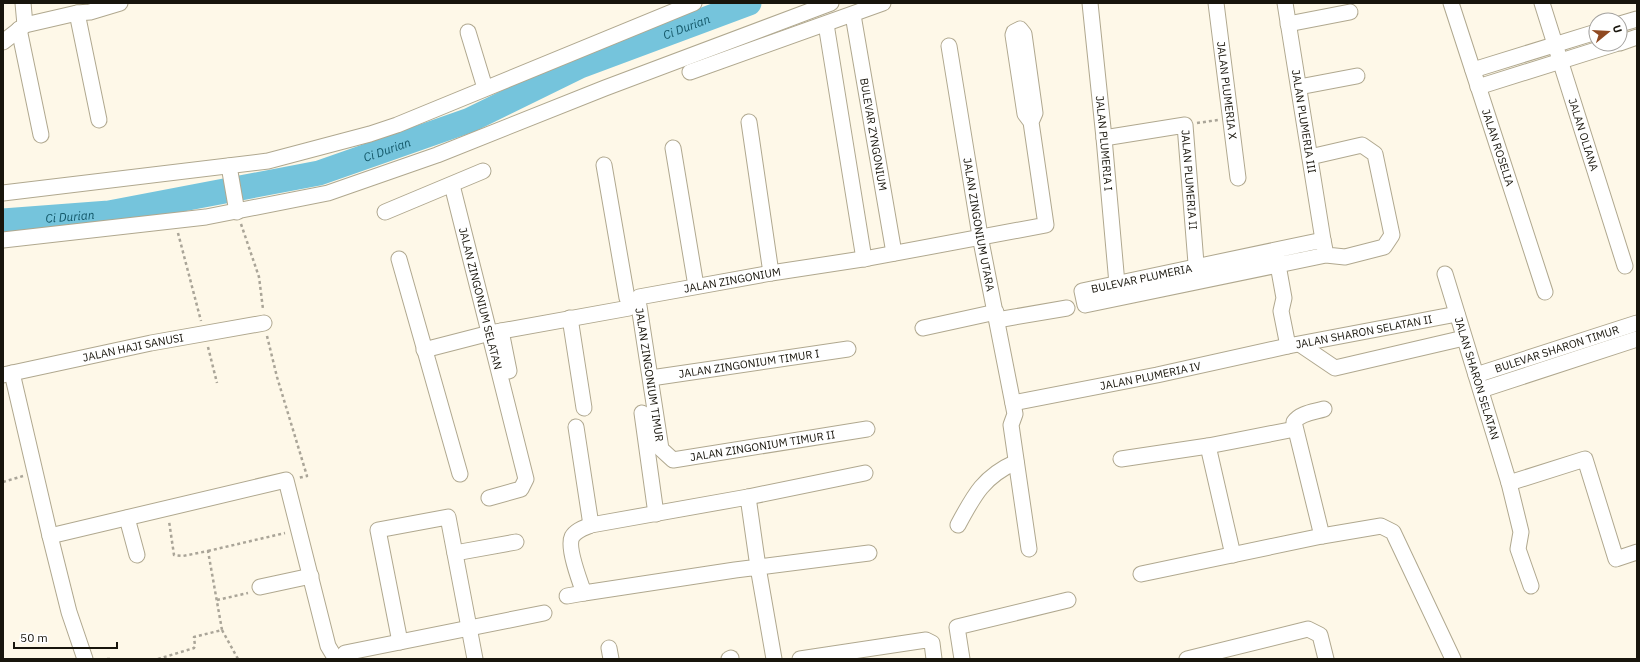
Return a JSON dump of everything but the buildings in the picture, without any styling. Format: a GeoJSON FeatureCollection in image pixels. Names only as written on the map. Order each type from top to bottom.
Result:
{"type":"FeatureCollection","features":[{"type":"Feature","properties":{"kind":"street"},"geometry":{"type":"LineString","coordinates":[[23,3],[22,27],[41,134]]}},
{"type":"Feature","properties":{"kind":"street"},"geometry":{"type":"LineString","coordinates":[[3,42],[22,27],[85,9],[120,3]]}},
{"type":"Feature","properties":{"kind":"street"},"geometry":{"type":"LineString","coordinates":[[3,193],[230,171],[370,134],[397,125],[694,3]]}},
{"type":"Feature","properties":{"kind":"street"},"geometry":{"type":"LineString","coordinates":[[3,240],[175,221],[236,207],[328,194],[423,160],[687,56],[831,3]]}},
{"type":"Feature","properties":{"kind":"street"},"geometry":{"type":"LineString","coordinates":[[690,72],[883,3]]}},
{"type":"Feature","properties":{"kind":"street","name":"JALAN PLUMERIA I"},"geometry":{"type":"LineString","coordinates":[[1090,3],[1118,291]]}},
{"type":"Feature","properties":{"kind":"street","name":"JALAN PLUMERIA X"},"geometry":{"type":"LineString","coordinates":[[1216,3],[1238,178]]}},
{"type":"Feature","properties":{"kind":"street","name":"JALAN PLUMERIA III"},"geometry":{"type":"LineString","coordinates":[[1285,3],[1325,247]]}},
{"type":"Feature","properties":{"kind":"street","name":"JALAN ROSELIA"},"geometry":{"type":"LineString","coordinates":[[1451,3],[1545,292]]}},
{"type":"Feature","properties":{"kind":"street","name":"JALAN OLIANA"},"geometry":{"type":"LineString","coordinates":[[1542,3],[1625,266]]}},
{"type":"Feature","properties":{"kind":"street"},"geometry":{"type":"LineString","coordinates":[[85,9],[99,120]]}},
{"type":"Feature","properties":{"kind":"street"},"geometry":{"type":"LineString","coordinates":[[1288,24],[1350,12]]}},
{"type":"Feature","properties":{"kind":"street","name":"BULEVAR ZYNGONIUM"},"geometry":{"type":"LineString","coordinates":[[853,14],[877,257]]}},
{"type":"Feature","properties":{"kind":"street"},"geometry":{"type":"LineString","coordinates":[[826,24],[877,257]]}},
{"type":"Feature","properties":{"kind":"street"},"geometry":{"type":"LineString","coordinates":[[1020,29],[1024,34],[1036,113],[1031,122],[1025,114],[1014,35],[1014,32],[1020,29]]}},
{"type":"Feature","properties":{"kind":"street"},"geometry":{"type":"LineString","coordinates":[[468,32],[486,88]]}},
{"type":"Feature","properties":{"kind":"street"},"geometry":{"type":"LineString","coordinates":[[1473,70],[1588,35]]}},
{"type":"Feature","properties":{"kind":"street","name":"JALAN ZINGONIUM UTARA"},"geometry":{"type":"LineString","coordinates":[[949,46],[980,236],[997,316],[1015,414],[1011,425],[1029,549]]}},
{"type":"Feature","properties":{"kind":"street"},"geometry":{"type":"LineString","coordinates":[[1478,87],[1590,52]]}},
{"type":"Feature","properties":{"kind":"street"},"geometry":{"type":"LineString","coordinates":[[1299,87],[1358,76]]}},
{"type":"Feature","properties":{"kind":"street"},"geometry":{"type":"LineString","coordinates":[[749,122],[771,273]]}},
{"type":"Feature","properties":{"kind":"street","name":"JALAN ZINGONIUM"},"geometry":{"type":"LineString","coordinates":[[424,350],[496,332],[629,308],[639,297],[771,273],[877,257],[980,236],[1046,225],[1031,122]]}},
{"type":"Feature","properties":{"kind":"street","name":"JALAN PLUMERIA II"},"geometry":{"type":"LineString","coordinates":[[1104,138],[1185,125],[1196,274]]}},
{"type":"Feature","properties":{"kind":"street","name":"BULEVAR PLUMERIA"},"geometry":{"type":"LineString","coordinates":[[1118,291],[1325,247],[1344,257],[1384,247],[1392,235],[1375,154],[1362,146],[1310,157]]}},
{"type":"Feature","properties":{"kind":"street"},"geometry":{"type":"LineString","coordinates":[[673,148],[696,286]]}},
{"type":"Feature","properties":{"kind":"street","name":"JALAN ZINGONIUM TIMUR"},"geometry":{"type":"LineString","coordinates":[[604,165],[627,298],[639,306],[662,449]]}},
{"type":"Feature","properties":{"kind":"street"},"geometry":{"type":"LineString","coordinates":[[230,171],[236,207]]}},
{"type":"Feature","properties":{"kind":"street"},"geometry":{"type":"LineString","coordinates":[[385,212],[483,171]]}},
{"type":"Feature","properties":{"kind":"street","name":"JALAN ZINGONIUM SELATAN"},"geometry":{"type":"LineString","coordinates":[[452,184],[496,332],[509,412],[526,480],[521,489],[489,498]]}},
{"type":"Feature","properties":{"kind":"street"},"geometry":{"type":"LineString","coordinates":[[1276,257],[1284,298],[1281,311],[1295,345]]}},
{"type":"Feature","properties":{"kind":"street"},"geometry":{"type":"LineString","coordinates":[[399,259],[460,474]]}},
{"type":"Feature","properties":{"kind":"street","name":"JALAN SHARON SELATAN"},"geometry":{"type":"LineString","coordinates":[[1444,274],[1509,483]]}},
{"type":"Feature","properties":{"kind":"street"},"geometry":{"type":"LineString","coordinates":[[923,328],[997,316],[1067,308]]}},
{"type":"Feature","properties":{"kind":"street","name":"JALAN SHARON SELATAN II"},"geometry":{"type":"LineString","coordinates":[[1295,345],[1457,314]]}},
{"type":"Feature","properties":{"kind":"street"},"geometry":{"type":"LineString","coordinates":[[570,318],[584,408]]}},
{"type":"Feature","properties":{"kind":"street","name":"JALAN HAJI SANUSI"},"geometry":{"type":"LineString","coordinates":[[7,374],[67,360],[264,323]]}},
{"type":"Feature","properties":{"kind":"street","name":"BULEVAR SHARON TIMUR"},"geometry":{"type":"LineString","coordinates":[[1476,375],[1637,323]]}},
{"type":"Feature","properties":{"kind":"street","name":"JALAN SHARON SELATAN II"},"geometry":{"type":"LineString","coordinates":[[1295,345],[1335,368],[1464,338]]}},
{"type":"Feature","properties":{"kind":"street","name":"BULEVAR SHARON TIMUR"},"geometry":{"type":"LineString","coordinates":[[1481,390],[1637,339]]}},
{"type":"Feature","properties":{"kind":"street","name":"JALAN PLUMERIA IV"},"geometry":{"type":"LineString","coordinates":[[1013,403],[1157,375],[1295,345]]}},
{"type":"Feature","properties":{"kind":"street","name":"JALAN ZINGONIUM TIMUR I"},"geometry":{"type":"LineString","coordinates":[[651,378],[848,350]]}},
{"type":"Feature","properties":{"kind":"street"},"geometry":{"type":"LineString","coordinates":[[7,374],[35,472],[69,612],[85,659]]}},
{"type":"Feature","properties":{"kind":"street"},"geometry":{"type":"LineString","coordinates":[[1322,536],[1294,422],[1297,418],[1324,409]]}},
{"type":"Feature","properties":{"kind":"street"},"geometry":{"type":"LineString","coordinates":[[642,413],[656,514]]}},
{"type":"Feature","properties":{"kind":"street"},"geometry":{"type":"LineString","coordinates":[[576,427],[591,526]]}},
{"type":"Feature","properties":{"kind":"street","name":"JALAN ZINGONIUM TIMUR II"},"geometry":{"type":"LineString","coordinates":[[662,449],[673,460],[867,429]]}},
{"type":"Feature","properties":{"kind":"street"},"geometry":{"type":"LineString","coordinates":[[1121,459],[1208,446],[1295,429]]}},
{"type":"Feature","properties":{"kind":"street"},"geometry":{"type":"LineString","coordinates":[[1208,446],[1233,555]]}},
{"type":"Feature","properties":{"kind":"street"},"geometry":{"type":"LineString","coordinates":[[1531,586],[1518,549],[1521,532],[1509,483],[1585,459],[1616,559],[1637,552]]}},
{"type":"Feature","properties":{"kind":"street"},"geometry":{"type":"LineString","coordinates":[[958,525],[973,497],[990,477],[998,470],[1016,462]]}},
{"type":"Feature","properties":{"kind":"street"},"geometry":{"type":"LineString","coordinates":[[584,593],[571,550],[571,542],[577,531],[591,526],[748,497],[865,473]]}},
{"type":"Feature","properties":{"kind":"street"},"geometry":{"type":"LineString","coordinates":[[50,536],[286,480],[328,646],[334,656],[340,659]]}},
{"type":"Feature","properties":{"kind":"street"},"geometry":{"type":"LineString","coordinates":[[748,497],[758,567],[774,659]]}},
{"type":"Feature","properties":{"kind":"street"},"geometry":{"type":"LineString","coordinates":[[400,642],[378,530],[448,517],[475,659]]}},
{"type":"Feature","properties":{"kind":"street"},"geometry":{"type":"LineString","coordinates":[[127,518],[137,556]]}},
{"type":"Feature","properties":{"kind":"street"},"geometry":{"type":"LineString","coordinates":[[1141,574],[1322,536],[1381,526],[1393,532],[1453,659]]}},
{"type":"Feature","properties":{"kind":"street"},"geometry":{"type":"LineString","coordinates":[[455,553],[516,542]]}},
{"type":"Feature","properties":{"kind":"street"},"geometry":{"type":"LineString","coordinates":[[567,596],[758,567],[869,553]]}},
{"type":"Feature","properties":{"kind":"street"},"geometry":{"type":"LineString","coordinates":[[260,587],[311,576]]}},
{"type":"Feature","properties":{"kind":"street"},"geometry":{"type":"LineString","coordinates":[[962,659],[957,627],[1068,600]]}},
{"type":"Feature","properties":{"kind":"street"},"geometry":{"type":"LineString","coordinates":[[346,659],[345,653],[544,613]]}},
{"type":"Feature","properties":{"kind":"street"},"geometry":{"type":"LineString","coordinates":[[1187,659],[1308,629],[1320,635],[1326,659]]}},
{"type":"Feature","properties":{"kind":"street"},"geometry":{"type":"LineString","coordinates":[[800,659],[926,640],[932,643],[934,659]]}},
{"type":"Feature","properties":{"kind":"path"},"geometry":{"type":"LineString","coordinates":[[1185,125],[1230,118]]}},
{"type":"Feature","properties":{"kind":"path"},"geometry":{"type":"LineString","coordinates":[[236,207],[259,277],[264,323],[277,377],[308,476],[286,480]]}},
{"type":"Feature","properties":{"kind":"path"},"geometry":{"type":"LineString","coordinates":[[175,221],[217,383]]}},
{"type":"Feature","properties":{"kind":"path"},"geometry":{"type":"LineString","coordinates":[[3,482],[35,472]]}},
{"type":"Feature","properties":{"kind":"path"},"geometry":{"type":"LineString","coordinates":[[168,508],[174,555],[183,556],[299,530]]}},
{"type":"Feature","properties":{"kind":"path"},"geometry":{"type":"LineString","coordinates":[[208,551],[222,630],[238,659]]}},
{"type":"Feature","properties":{"kind":"path"},"geometry":{"type":"LineString","coordinates":[[217,600],[251,593],[260,587]]}},
{"type":"Feature","properties":{"kind":"path"},"geometry":{"type":"LineString","coordinates":[[158,659],[194,648],[194,637],[222,630]]}},
{"type":"Feature","properties":{"kind":"path"},"geometry":{"type":"LineString","coordinates":[[107,659],[112,659]]}},
{"type":"Feature","properties":{"kind":"waterway","name":"Ci Durian"},"geometry":{"type":"LineString","coordinates":[[3,221],[109,213],[319,173],[470,120],[580,66],[749,3]]}}]}
